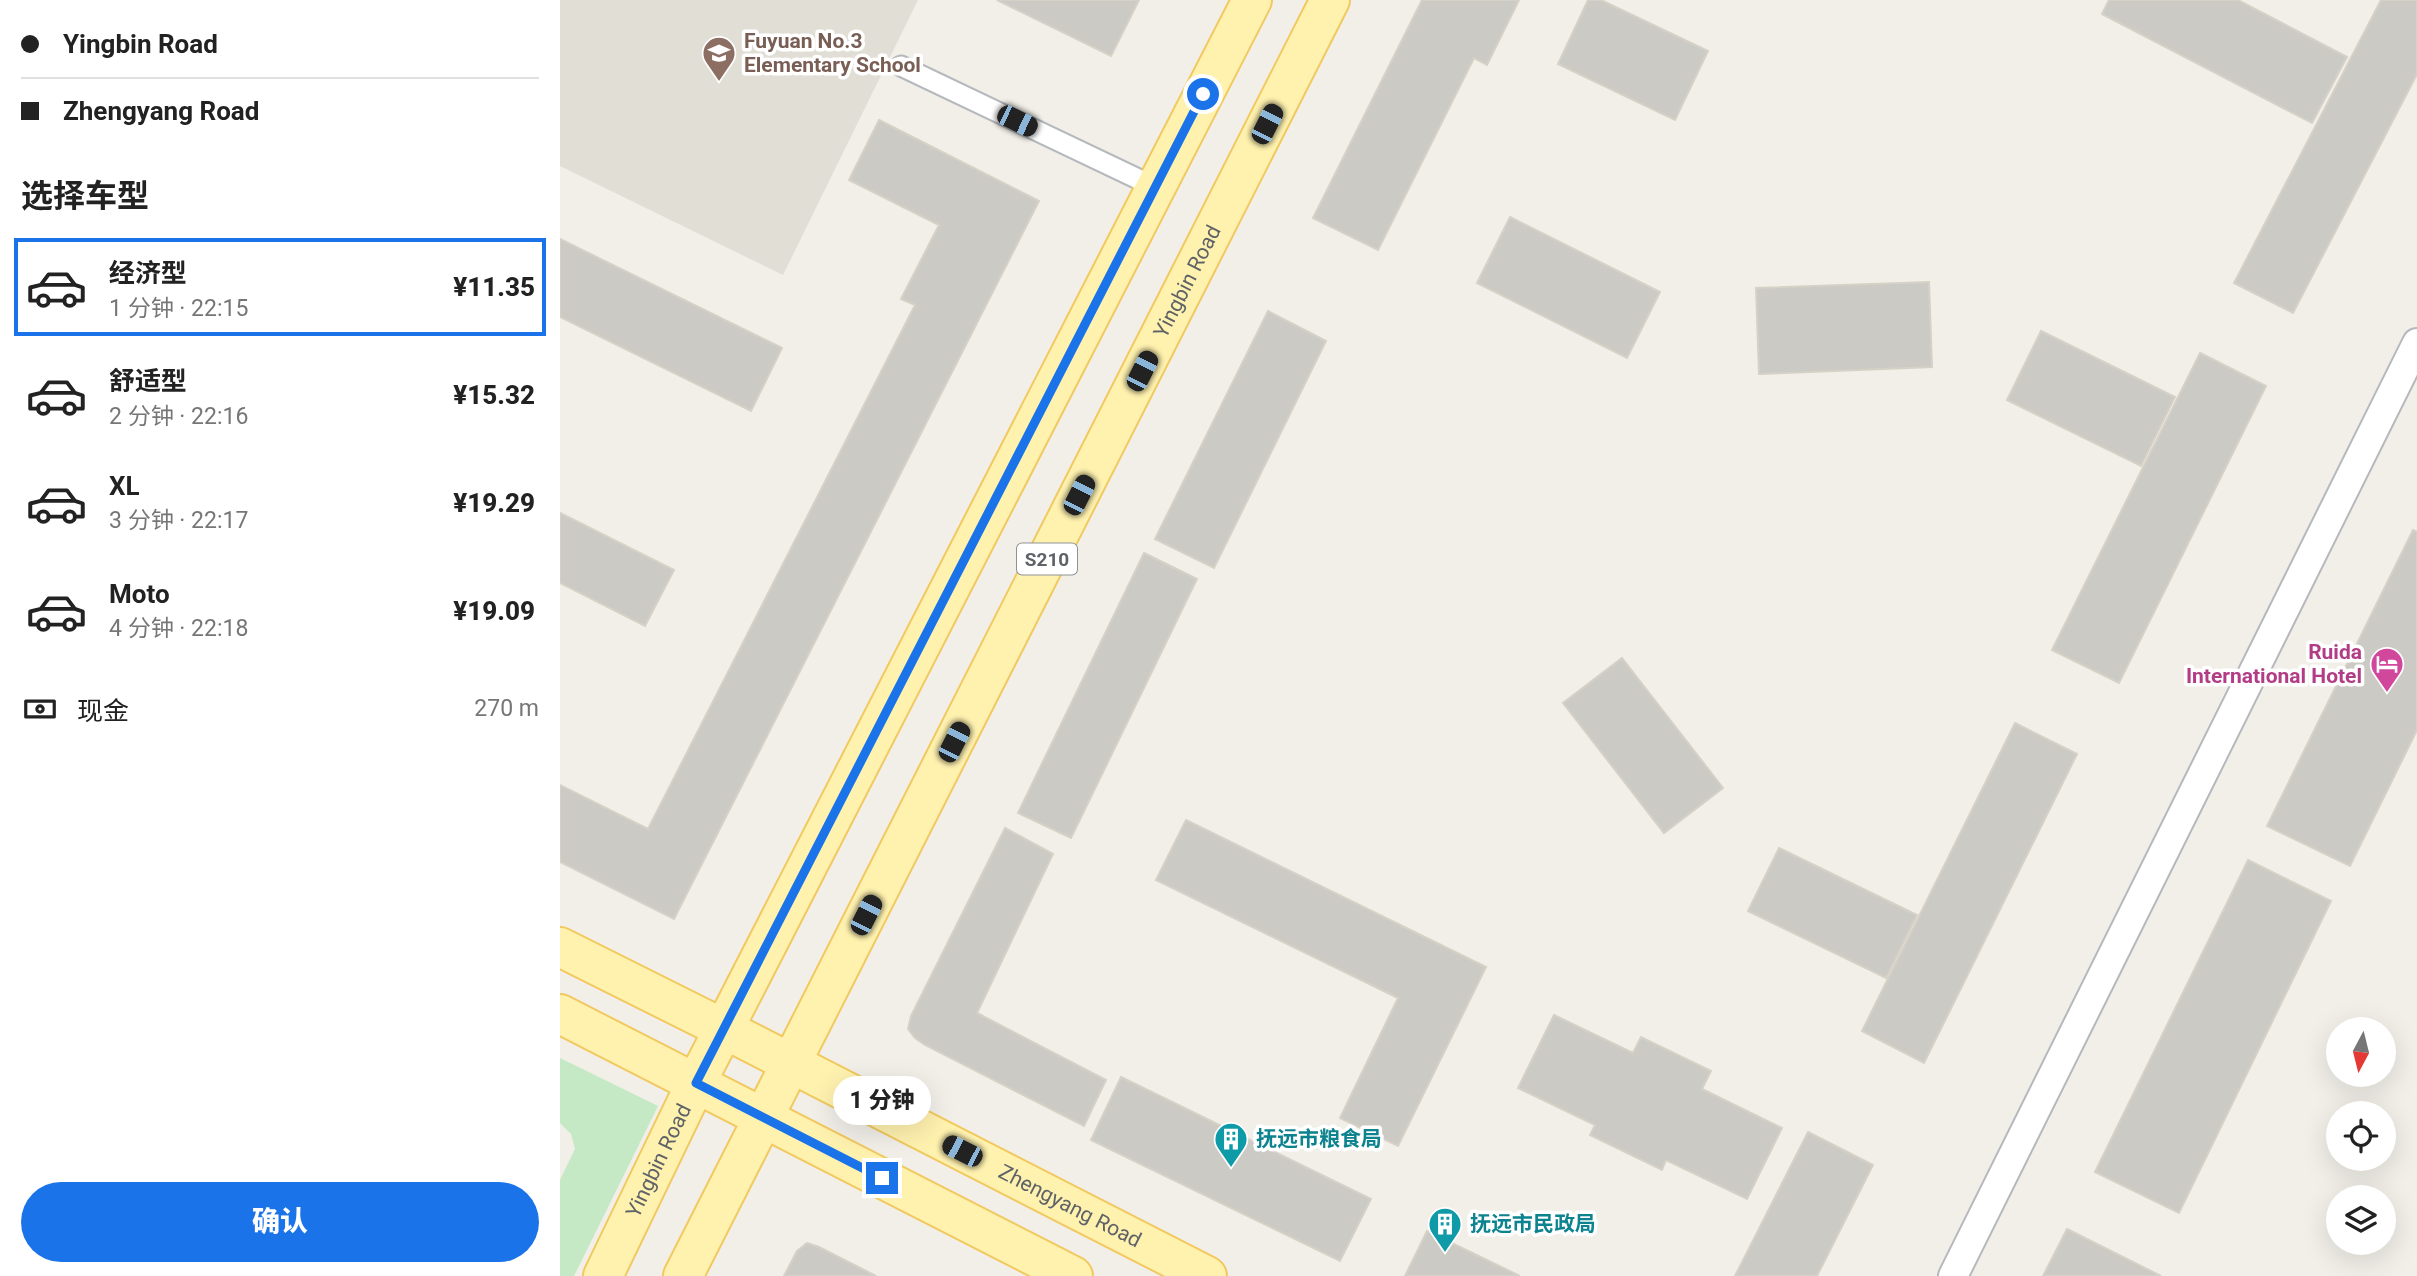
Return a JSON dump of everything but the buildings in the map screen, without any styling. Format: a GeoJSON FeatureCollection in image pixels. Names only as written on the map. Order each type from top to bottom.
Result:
{"type":"FeatureCollection","features":[{"type":"Feature","properties":{"kind":"main road","name":"Yingbin Road"},"geometry":{"type":"LineString","coordinates":[[603,1276],[696,1083],[1252,0]]}},
{"type":"Feature","properties":{"kind":"main road","name":"Yingbin Road"},"geometry":{"type":"LineString","coordinates":[[683,1276],[1330,0]]}},
{"type":"Feature","properties":{"kind":"main road","name":"Zhengyang Road"},"geometry":{"type":"LineString","coordinates":[[560,947],[1207,1276]]}},
{"type":"Feature","properties":{"kind":"main road"},"geometry":{"type":"LineString","coordinates":[[560,1014],[1073,1276]]}},
{"type":"Feature","properties":{"kind":"street"},"geometry":{"type":"LineString","coordinates":[[1953,1276],[2417,343]]}},
{"type":"Feature","properties":{"kind":"lane"},"geometry":{"type":"LineString","coordinates":[[901,66],[1155,187]]}},
{"type":"Feature","properties":{"kind":"shaded area","name":"Fuyuan No.3 Elementary School"},"geometry":{"type":"Polygon","coordinates":[[[560,0],[918,0],[783,275],[560,166],[560,0]]]}},
{"type":"Feature","properties":{"kind":"green space"},"geometry":{"type":"Polygon","coordinates":[[[560,1058],[658,1106],[574,1276],[560,1276],[560,1180],[575,1149],[571,1134],[560,1123],[560,1058]]]}},
{"type":"Feature","properties":{"kind":"place","name":"Fuyuan No.3 Elementary School"},"geometry":{"type":"Point","coordinates":[719,83]}},
{"type":"Feature","properties":{"kind":"place","name":"Ruida International Hotel"},"geometry":{"type":"Point","coordinates":[2387,694]}},
{"type":"Feature","properties":{"kind":"place","name":"抚远市粮食局"},"geometry":{"type":"Point","coordinates":[1231,1169]}},
{"type":"Feature","properties":{"kind":"place","name":"抚远市民政局"},"geometry":{"type":"Point","coordinates":[1445,1254]}},
{"type":"Feature","properties":{"kind":"route"},"geometry":{"type":"LineString","coordinates":[[882,1178],[696,1083],[1203,94]]}}]}
